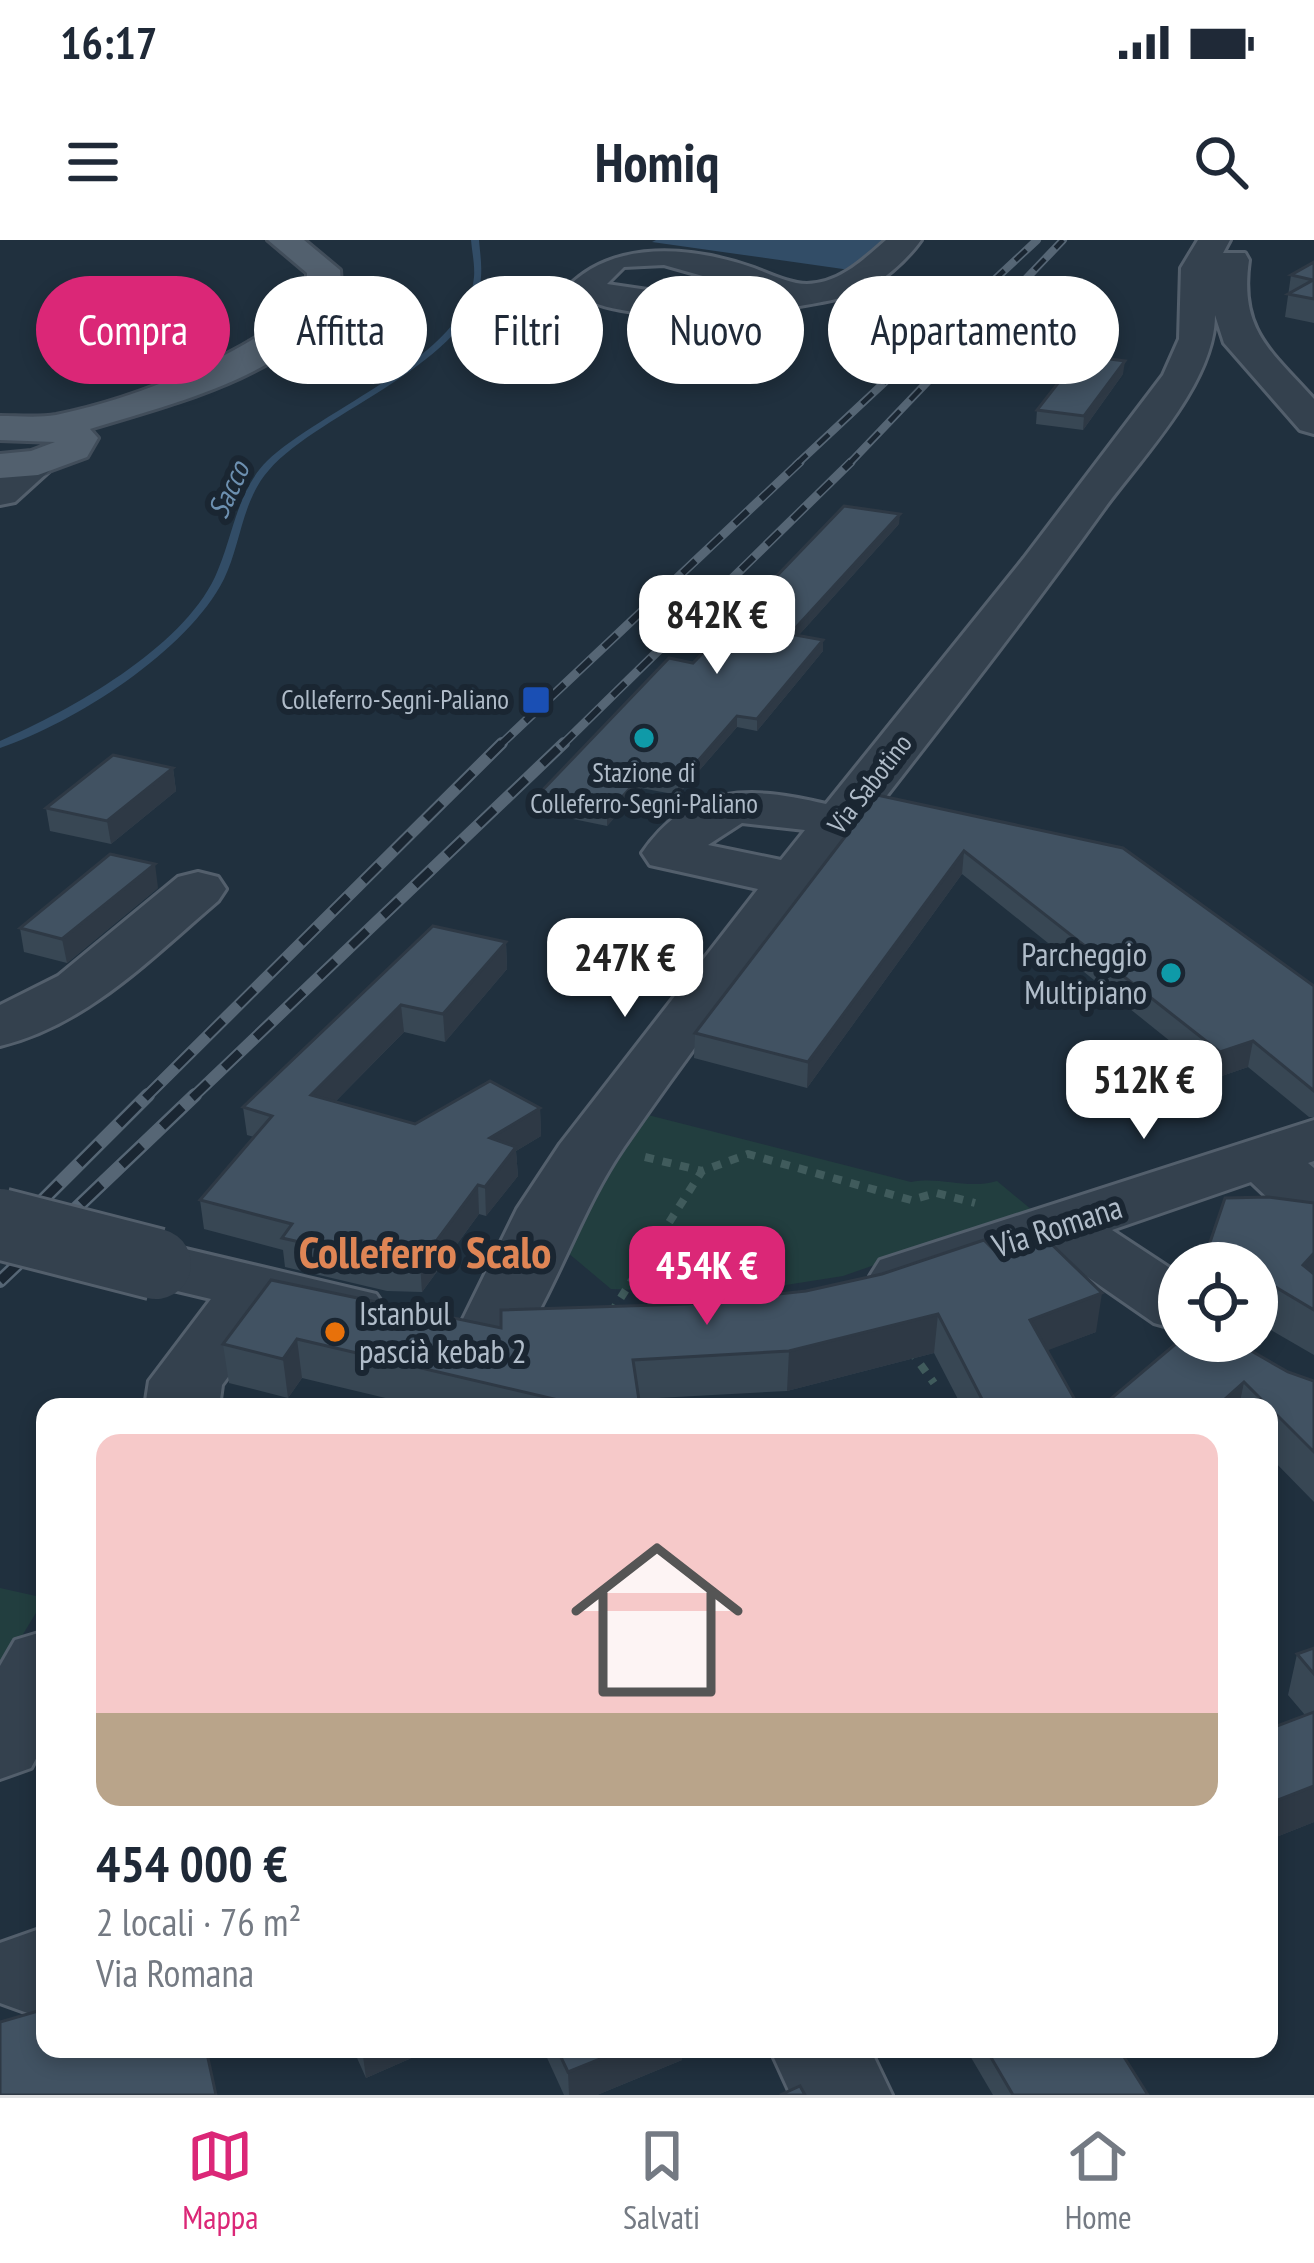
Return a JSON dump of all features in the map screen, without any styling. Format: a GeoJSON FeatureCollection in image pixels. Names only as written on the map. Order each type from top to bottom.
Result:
{"type":"FeatureCollection","features":[{"type":"Feature","properties":{"kind":"main road"},"geometry":{"type":"LineString","coordinates":[[43,448],[214,374],[304,327],[323,304],[328,283],[314,258],[284,240]]}},
{"type":"Feature","properties":{"kind":"main road"},"geometry":{"type":"LineString","coordinates":[[0,428],[43,448],[257,373],[327,334],[346,317],[357,297],[356,275],[343,240]]}},
{"type":"Feature","properties":{"kind":"street"},"geometry":{"type":"LineString","coordinates":[[804,293],[849,284],[905,240]]}},
{"type":"Feature","properties":{"kind":"street","name":"Via Sabotino"},"geometry":{"type":"LineString","coordinates":[[450,1322],[561,1191],[716,979],[1040,567],[1185,370],[1196,339],[1196,275],[1214,240]]}},
{"type":"Feature","properties":{"kind":"street"},"geometry":{"type":"LineString","coordinates":[[1244,240],[1227,281],[1237,335],[1314,422]]}},
{"type":"Feature","properties":{"kind":"street"},"geometry":{"type":"LineString","coordinates":[[642,255],[726,266],[767,286],[800,294],[634,302],[598,296],[586,286],[614,259],[642,255]]}},
{"type":"Feature","properties":{"kind":"street"},"geometry":{"type":"LineString","coordinates":[[0,493],[43,448]]}},
{"type":"Feature","properties":{"kind":"street"},"geometry":{"type":"LineString","coordinates":[[795,880],[669,853],[703,818],[732,808],[766,808],[840,823]]}},
{"type":"Feature","properties":{"kind":"street"},"geometry":{"type":"LineString","coordinates":[[0,1028],[79,988],[197,889]]}},
{"type":"Feature","properties":{"kind":"street"},"geometry":{"type":"LineString","coordinates":[[1288,1148],[1314,1204]]}},
{"type":"Feature","properties":{"kind":"street","name":"Via Romana"},"geometry":{"type":"LineString","coordinates":[[857,1290],[1288,1148]]}},
{"type":"Feature","properties":{"kind":"street"},"geometry":{"type":"LineString","coordinates":[[0,1224],[257,1288],[450,1322],[607,1319]]}},
{"type":"Feature","properties":{"kind":"street"},"geometry":{"type":"LineString","coordinates":[[1058,1225],[1158,1293]]}},
{"type":"Feature","properties":{"kind":"street"},"geometry":{"type":"LineString","coordinates":[[183,1398],[186,1381],[257,1288]]}},
{"type":"Feature","properties":{"kind":"street"},"geometry":{"type":"LineString","coordinates":[[0,1744],[36,1679]]}},
{"type":"Feature","properties":{"kind":"street"},"geometry":{"type":"LineString","coordinates":[[824,2058],[842,2095]]}},
{"type":"Feature","properties":{"kind":"path"},"geometry":{"type":"LineString","coordinates":[[607,1319],[702,1171],[748,1154],[911,1200],[936,1193],[1058,1225]]}},
{"type":"Feature","properties":{"kind":"path"},"geometry":{"type":"LineString","coordinates":[[857,1290],[934,1382]]}},
{"type":"Feature","properties":{"kind":"green space"},"geometry":{"type":"Polygon","coordinates":[[[644,1114],[911,1182],[997,1181],[1032,1210],[843,1276],[735,1293],[611,1289],[555,1242],[644,1114]]]}},
{"type":"Feature","properties":{"kind":"green space"},"geometry":{"type":"Polygon","coordinates":[[[0,1588],[36,1596],[36,1613],[0,1672],[0,1588]]]}},
{"type":"Feature","properties":{"kind":"water"},"geometry":{"type":"Polygon","coordinates":[[[892,240],[850,270],[652,242],[892,240]]]}},
{"type":"Feature","properties":{"kind":"building"},"geometry":{"type":"Polygon","coordinates":[[[1314,262],[1314,299],[1288,294],[1313,280],[1291,275],[1314,262]]]}},
{"type":"Feature","properties":{"kind":"building"},"geometry":{"type":"Polygon","coordinates":[[[1057,384],[1108,384],[1084,416],[1037,410],[1057,384]]]}},
{"type":"Feature","properties":{"kind":"building"},"geometry":{"type":"Polygon","coordinates":[[[844,506],[900,514],[790,634],[823,640],[757,719],[737,716],[678,784],[641,776],[607,814],[534,799],[669,658],[693,663],[844,506]]]}},
{"type":"Feature","properties":{"kind":"building"},"geometry":{"type":"Polygon","coordinates":[[[113,755],[173,768],[107,821],[46,808],[113,755]]]}},
{"type":"Feature","properties":{"kind":"building"},"geometry":{"type":"Polygon","coordinates":[[[877,795],[1123,848],[1314,986],[1314,1091],[1253,1041],[1220,1052],[964,851],[808,1062],[695,1033],[877,795]]]}},
{"type":"Feature","properties":{"kind":"building"},"geometry":{"type":"Polygon","coordinates":[[[110,854],[155,864],[62,939],[20,928],[110,854]]]}},
{"type":"Feature","properties":{"kind":"building"},"geometry":{"type":"Polygon","coordinates":[[[433,926],[506,942],[443,1014],[401,1005],[311,1095],[415,1124],[490,1081],[540,1108],[490,1138],[516,1147],[485,1187],[478,1185],[420,1263],[384,1261],[282,1238],[292,1224],[200,1200],[272,1116],[243,1107],[433,926]]]}},
{"type":"Feature","properties":{"kind":"building"},"geometry":{"type":"Polygon","coordinates":[[[1225,1198],[1314,1203],[1314,1253],[1303,1265],[1314,1274],[1314,1310],[1278,1289],[1278,1242],[1210,1242],[1225,1198]]]}},
{"type":"Feature","properties":{"kind":"building"},"geometry":{"type":"Polygon","coordinates":[[[1043,1236],[1102,1293],[1030,1320],[1074,1398],[981,1398],[938,1314],[789,1351],[633,1360],[639,1398],[549,1398],[297,1339],[283,1359],[223,1344],[271,1280],[501,1328],[501,1310],[688,1304],[806,1291],[882,1274],[984,1240],[996,1252],[1043,1236]]]}},
{"type":"Feature","properties":{"kind":"building"},"geometry":{"type":"Polygon","coordinates":[[[1158,1359],[1271,1362],[1314,1381],[1314,1452],[1278,1416],[1278,1398],[1260,1398],[1244,1382],[1226,1398],[1112,1398],[1158,1359]]]}},
{"type":"Feature","properties":{"kind":"building"},"geometry":{"type":"Polygon","coordinates":[[[1314,1648],[1314,1674],[1297,1654],[1314,1648]]]}},
{"type":"Feature","properties":{"kind":"building"},"geometry":{"type":"Polygon","coordinates":[[[1314,1712],[1314,1786],[1278,1800],[1278,1726],[1314,1712]]]}},
{"type":"Feature","properties":{"kind":"building"},"geometry":{"type":"Polygon","coordinates":[[[36,2012],[36,2058],[208,2058],[216,2095],[0,2095],[0,2022],[36,2012]]]}},
{"type":"Feature","properties":{"kind":"building"},"geometry":{"type":"Polygon","coordinates":[[[561,2058],[603,2058],[568,2072],[561,2058]]]}},
{"type":"Feature","properties":{"kind":"building"},"geometry":{"type":"Polygon","coordinates":[[[991,2058],[1125,2058],[1148,2095],[1013,2095],[991,2058]]]}},
{"type":"Feature","properties":{"kind":"building"},"geometry":{"type":"Polygon","coordinates":[[[800,2086],[805,2095],[780,2095],[800,2086]]]}},
{"type":"Feature","properties":{"kind":"waterway","name":"Sacco"},"geometry":{"type":"LineString","coordinates":[[0,745],[121,679],[201,608],[223,569],[243,508],[267,466],[294,442],[439,345],[464,315],[478,280],[475,240]]}},
{"type":"Feature","properties":{"kind":"railway"},"geometry":{"type":"LineString","coordinates":[[796,465],[1037,240]]}},
{"type":"Feature","properties":{"kind":"railway"},"geometry":{"type":"LineString","coordinates":[[849,464],[1063,240]]}},
{"type":"Feature","properties":{"kind":"railway"},"geometry":{"type":"LineString","coordinates":[[499,746],[800,462]]}},
{"type":"Feature","properties":{"kind":"railway"},"geometry":{"type":"LineString","coordinates":[[561,746],[849,464]]}},
{"type":"Feature","properties":{"kind":"railway"},"geometry":{"type":"LineString","coordinates":[[145,1098],[502,743]]}},
{"type":"Feature","properties":{"kind":"railway"},"geometry":{"type":"LineString","coordinates":[[192,1098],[564,743]]}},
{"type":"Feature","properties":{"kind":"railway"},"geometry":{"type":"LineString","coordinates":[[145,1098],[148,1095]]}},
{"type":"Feature","properties":{"kind":"railway"},"geometry":{"type":"LineString","coordinates":[[0,1281],[195,1095]]}},
{"type":"Feature","properties":{"kind":"railway"},"geometry":{"type":"LineString","coordinates":[[0,1243],[145,1098]]}},
{"type":"Feature","properties":{"kind":"place","name":"Colleferro-Segni-Paliano"},"geometry":{"type":"Point","coordinates":[536,700]}},
{"type":"Feature","properties":{"kind":"place","name":"Stazione di Colleferro-Segni-Paliano"},"geometry":{"type":"Point","coordinates":[644,738]}},
{"type":"Feature","properties":{"kind":"place","name":"Parcheggio Multipiano"},"geometry":{"type":"Point","coordinates":[1171,973]}},
{"type":"Feature","properties":{"kind":"place","name":"Istanbul pascià kebab 2"},"geometry":{"type":"Point","coordinates":[335,1332]}},
{"type":"Feature","properties":{"kind":"district","name":"Colleferro Scalo"},"geometry":{"type":"Point","coordinates":[425,1252]}}]}
